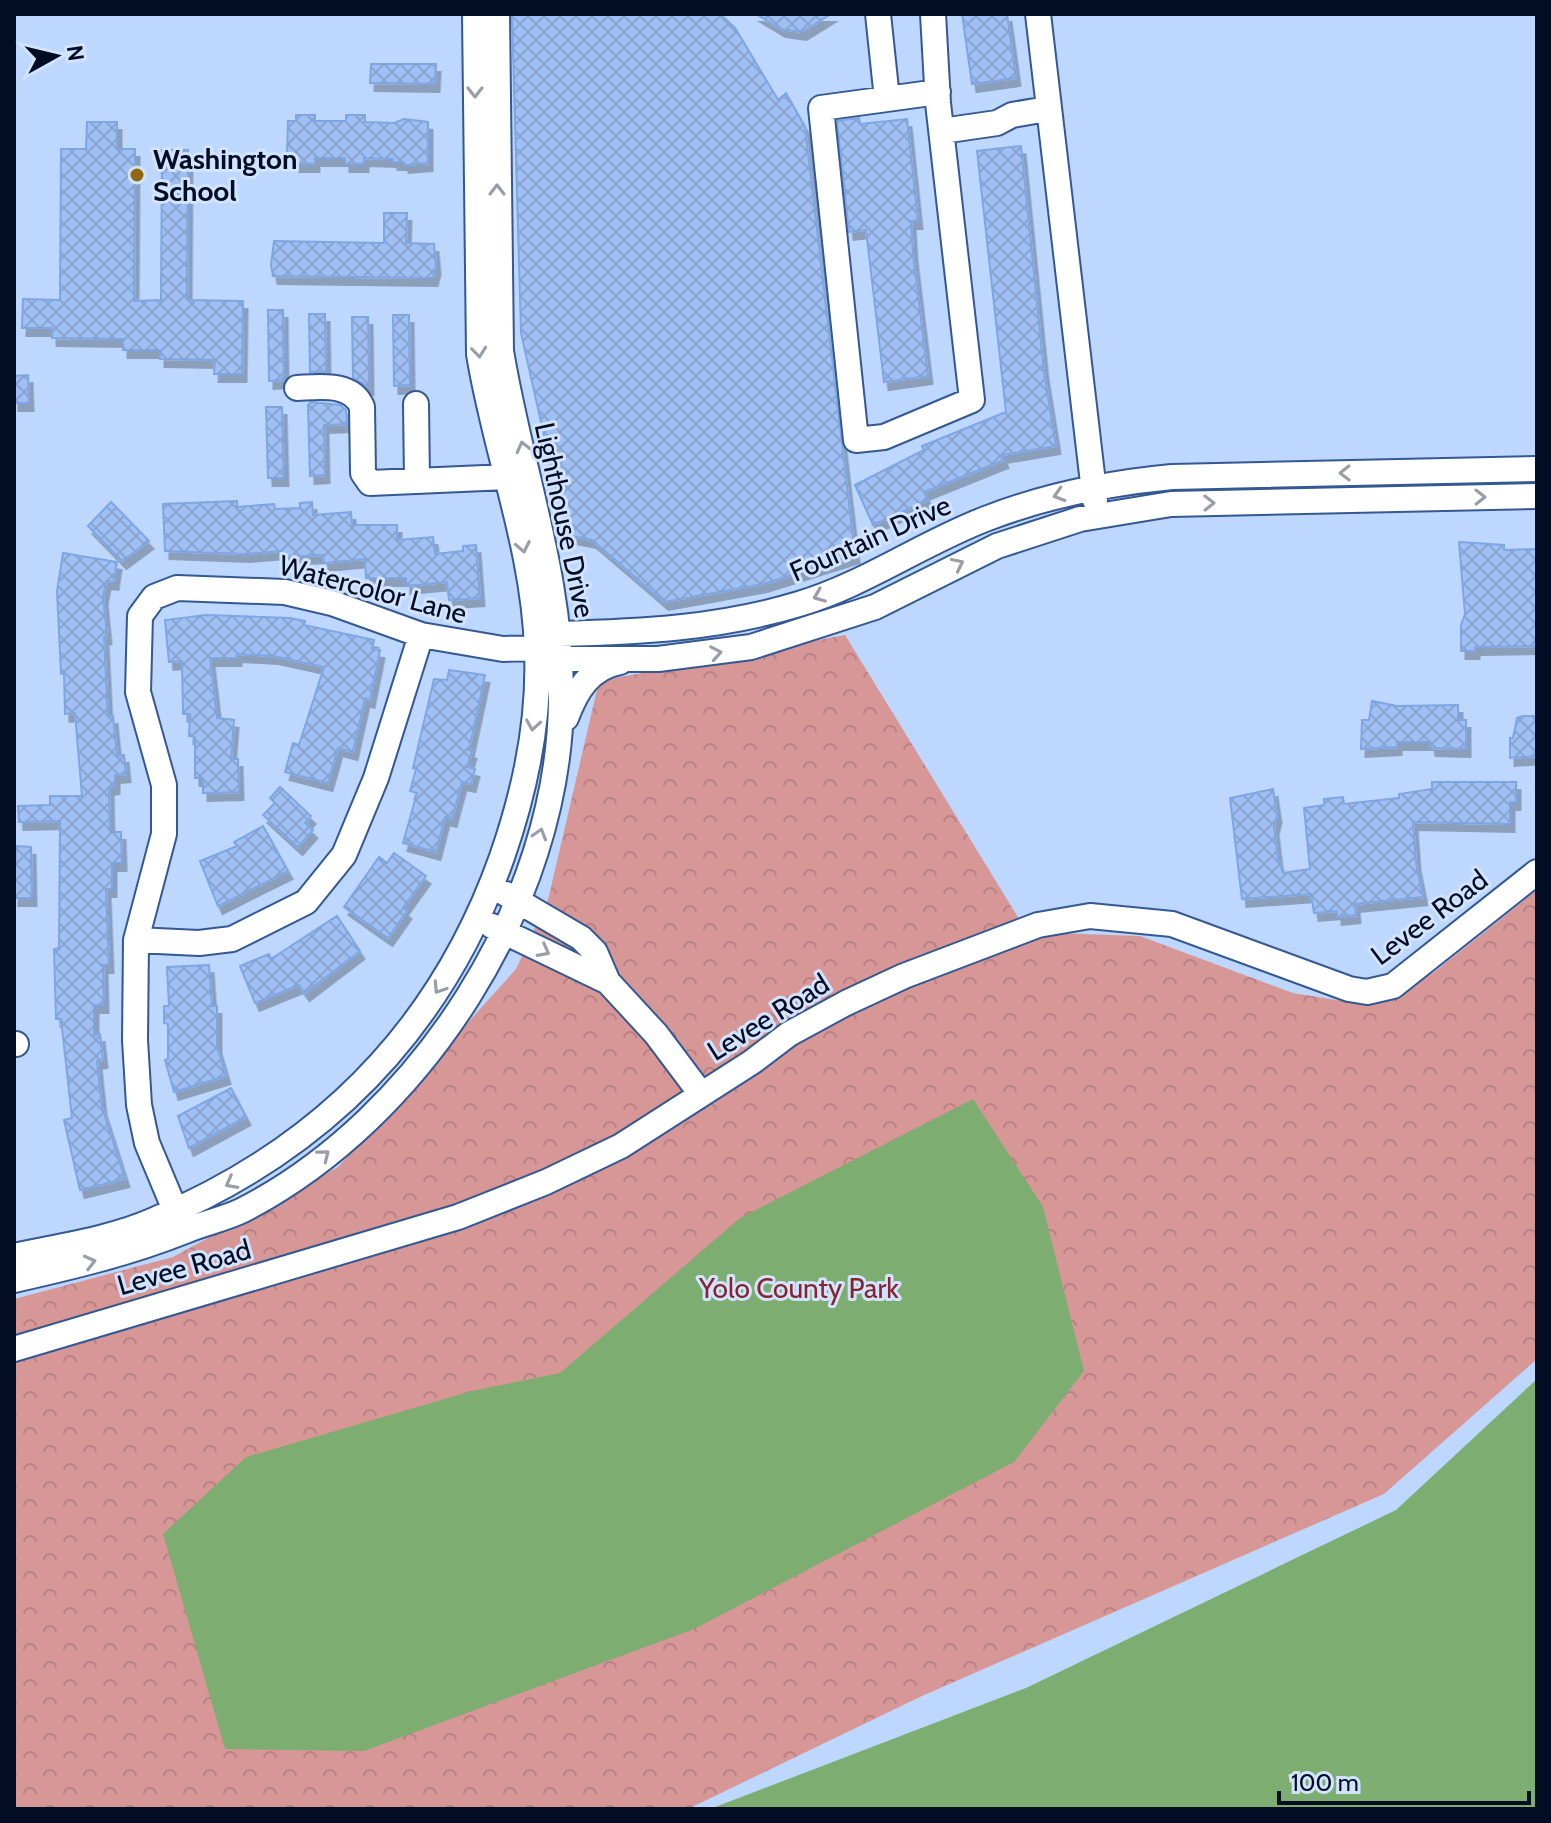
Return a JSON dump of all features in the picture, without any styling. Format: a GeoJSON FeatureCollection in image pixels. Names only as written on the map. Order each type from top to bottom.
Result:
{"type":"FeatureCollection","features":[{"type":"Feature","properties":{"kind":"street","name":"Lighthouse Drive"},"geometry":{"type":"LineString","coordinates":[[14,1256],[123,1230],[175,1210],[262,1165],[316,1125],[377,1070],[439,989],[479,921],[521,802],[538,692],[530,580],[488,409],[479,354],[475,14]]}},
{"type":"Feature","properties":{"kind":"street","name":"Lighthouse Drive"},"geometry":{"type":"LineString","coordinates":[[14,1280],[159,1243],[242,1210],[318,1161],[390,1096],[425,1057],[461,1008],[508,932],[542,829],[558,739],[559,659],[539,511],[510,404],[501,351],[497,14]]}},
{"type":"Feature","properties":{"kind":"street"},"geometry":{"type":"LineString","coordinates":[[878,14],[887,99]]}},
{"type":"Feature","properties":{"kind":"street"},"geometry":{"type":"LineString","coordinates":[[933,14],[938,92],[972,400],[884,437],[856,440],[821,108],[938,92]]}},
{"type":"Feature","properties":{"kind":"street"},"geometry":{"type":"LineString","coordinates":[[1038,14],[1097,515]]}},
{"type":"Feature","properties":{"kind":"street"},"geometry":{"type":"LineString","coordinates":[[942,131],[997,123],[1012,115],[1048,118]]}},
{"type":"Feature","properties":{"kind":"street"},"geometry":{"type":"LineString","coordinates":[[297,388],[342,388],[359,398],[362,407],[363,473],[370,483],[507,477]]}},
{"type":"Feature","properties":{"kind":"street"},"geometry":{"type":"LineString","coordinates":[[416,404],[417,481]]}},
{"type":"Feature","properties":{"kind":"street","name":"Fountain Drive"},"geometry":{"type":"LineString","coordinates":[[558,634],[678,631],[801,603],[855,582],[987,518],[1092,487],[1172,477],[1537,469]]}},
{"type":"Feature","properties":{"kind":"street"},"geometry":{"type":"LineString","coordinates":[[558,634],[537,648],[559,659],[638,659],[699,656],[751,647],[811,631],[875,607],[997,546],[1097,515],[1171,504],[1537,496]]}},
{"type":"Feature","properties":{"kind":"street","name":"Watercolor Lane"},"geometry":{"type":"LineString","coordinates":[[175,1210],[147,1143],[139,1105],[135,1040],[136,940],[164,834],[164,785],[138,692],[140,616],[154,597],[177,588],[285,592],[332,603],[421,635],[503,649],[537,648]]}},
{"type":"Feature","properties":{"kind":"street"},"geometry":{"type":"LineString","coordinates":[[136,940],[199,943],[232,939],[306,902],[344,855],[376,778],[421,635]]}},
{"type":"Feature","properties":{"kind":"street"},"geometry":{"type":"LineString","coordinates":[[558,739],[575,693],[589,676],[608,664],[638,659]]}},
{"type":"Feature","properties":{"kind":"street","name":"Levee Road"},"geometry":{"type":"LineString","coordinates":[[14,1349],[458,1217],[546,1182],[621,1146],[789,1034],[846,1003],[904,976],[1038,925],[1090,916],[1172,924],[1291,969],[1367,992],[1393,986],[1537,872]]}},
{"type":"Feature","properties":{"kind":"street"},"geometry":{"type":"LineString","coordinates":[[491,888],[518,899],[581,938],[595,952],[608,982],[656,1034],[701,1094]]}},
{"type":"Feature","properties":{"kind":"street"},"geometry":{"type":"LineString","coordinates":[[479,921],[508,932],[608,982]]}},
{"type":"Feature","properties":{"kind":"green space","name":"Yolo County Park"},"geometry":{"type":"Polygon","coordinates":[[[845,635],[1027,932],[1140,936],[1293,993],[1367,1005],[1433,973],[1537,890],[1537,1359],[1384,1494],[922,1696],[688,1809],[14,1809],[14,1299],[173,1257],[338,1167],[516,969],[548,900],[599,681],[845,635]]]}},
{"type":"Feature","properties":{"kind":"shaded area"},"geometry":{"type":"Polygon","coordinates":[[[973,1099],[1043,1207],[1084,1371],[1014,1462],[694,1629],[364,1751],[225,1749],[163,1534],[246,1457],[472,1391],[560,1373],[740,1218],[973,1099]]]}},
{"type":"Feature","properties":{"kind":"shaded area"},"geometry":{"type":"Polygon","coordinates":[[[1537,1379],[1537,1809],[710,1809],[1026,1688],[1396,1510],[1537,1379]]]}},
{"type":"Feature","properties":{"kind":"building"},"geometry":{"type":"Polygon","coordinates":[[[512,14],[720,14],[735,28],[778,100],[786,93],[805,127],[855,555],[763,584],[664,602],[592,540],[571,536],[554,480],[521,333],[512,14]]]}},
{"type":"Feature","properties":{"kind":"building"},"geometry":{"type":"Polygon","coordinates":[[[756,14],[831,14],[802,32],[781,29],[756,14]]]}},
{"type":"Feature","properties":{"kind":"building"},"geometry":{"type":"Polygon","coordinates":[[[962,14],[1007,14],[1016,78],[972,84],[962,14]]]}},
{"type":"Feature","properties":{"kind":"building"},"geometry":{"type":"Polygon","coordinates":[[[371,64],[436,64],[435,84],[370,83],[371,64]]]}},
{"type":"Feature","properties":{"kind":"building"},"geometry":{"type":"Polygon","coordinates":[[[296,115],[315,115],[315,121],[346,121],[346,115],[365,115],[365,122],[394,123],[404,119],[428,122],[428,163],[404,165],[404,162],[393,162],[393,159],[364,158],[364,164],[345,164],[345,158],[315,158],[315,164],[295,164],[295,157],[287,157],[288,121],[296,121],[296,115]]]}},
{"type":"Feature","properties":{"kind":"building"},"geometry":{"type":"Polygon","coordinates":[[[859,118],[860,124],[907,119],[918,221],[911,221],[913,254],[928,376],[884,382],[866,230],[849,232],[837,121],[859,118]]]}},
{"type":"Feature","properties":{"kind":"building"},"geometry":{"type":"Polygon","coordinates":[[[87,122],[117,122],[117,149],[135,149],[134,301],[161,300],[162,150],[188,150],[187,300],[243,301],[242,374],[214,374],[215,360],[160,359],[160,350],[123,350],[123,339],[52,338],[52,328],[22,328],[23,299],[60,300],[61,149],[86,149],[87,122]]]}},
{"type":"Feature","properties":{"kind":"building"},"geometry":{"type":"Polygon","coordinates":[[[1021,146],[1044,372],[1056,446],[1002,455],[1004,460],[924,492],[928,500],[873,525],[855,485],[924,450],[922,446],[1006,412],[977,151],[1021,146]]]}},
{"type":"Feature","properties":{"kind":"building"},"geometry":{"type":"Polygon","coordinates":[[[384,213],[407,213],[406,243],[434,244],[436,267],[433,278],[273,276],[274,241],[384,243],[384,213]]]}},
{"type":"Feature","properties":{"kind":"building"},"geometry":{"type":"Polygon","coordinates":[[[268,310],[283,310],[284,380],[269,381],[268,310]]]}},
{"type":"Feature","properties":{"kind":"building"},"geometry":{"type":"Polygon","coordinates":[[[309,314],[325,314],[326,372],[310,372],[309,314]]]}},
{"type":"Feature","properties":{"kind":"building"},"geometry":{"type":"Polygon","coordinates":[[[393,315],[409,315],[410,385],[394,386],[393,315]]]}},
{"type":"Feature","properties":{"kind":"building"},"geometry":{"type":"Polygon","coordinates":[[[352,317],[368,317],[369,387],[353,378],[352,317]]]}},
{"type":"Feature","properties":{"kind":"building"},"geometry":{"type":"Polygon","coordinates":[[[28,375],[29,403],[14,403],[14,376],[28,375]]]}},
{"type":"Feature","properties":{"kind":"building"},"geometry":{"type":"Polygon","coordinates":[[[311,402],[340,405],[346,410],[347,424],[324,425],[325,475],[310,476],[308,405],[311,402]]]}},
{"type":"Feature","properties":{"kind":"building"},"geometry":{"type":"Polygon","coordinates":[[[266,407],[282,407],[284,478],[268,478],[266,407]]]}},
{"type":"Feature","properties":{"kind":"building"},"geometry":{"type":"Polygon","coordinates":[[[237,501],[237,507],[274,504],[275,509],[300,508],[300,503],[312,502],[313,515],[351,512],[352,525],[397,525],[397,540],[433,537],[435,554],[463,551],[463,546],[476,545],[480,598],[449,600],[447,582],[406,586],[406,578],[366,578],[365,559],[324,563],[323,555],[282,557],[282,551],[246,554],[165,551],[163,504],[237,501]]]}},
{"type":"Feature","properties":{"kind":"building"},"geometry":{"type":"Polygon","coordinates":[[[111,502],[149,541],[122,561],[88,526],[111,502]]]}},
{"type":"Feature","properties":{"kind":"building"},"geometry":{"type":"Polygon","coordinates":[[[1459,542],[1504,545],[1504,550],[1537,549],[1537,646],[1475,647],[1475,651],[1461,651],[1461,625],[1465,614],[1459,542]]]}},
{"type":"Feature","properties":{"kind":"building"},"geometry":{"type":"Polygon","coordinates":[[[63,553],[117,562],[114,582],[106,581],[103,597],[107,636],[104,637],[108,717],[113,716],[117,756],[124,755],[126,774],[115,775],[115,786],[109,787],[110,832],[121,832],[122,863],[112,863],[112,889],[106,889],[109,965],[103,965],[104,1005],[94,1005],[94,1035],[100,1034],[103,1060],[97,1061],[102,1107],[125,1179],[80,1190],[64,1120],[72,1118],[61,1019],[56,1019],[54,949],[59,948],[60,821],[19,822],[18,806],[50,805],[50,796],[82,796],[75,713],[65,714],[64,673],[61,674],[57,591],[63,553]]]}},
{"type":"Feature","properties":{"kind":"building"},"geometry":{"type":"Polygon","coordinates":[[[206,615],[290,618],[305,621],[304,625],[374,640],[372,649],[380,650],[370,700],[365,698],[353,752],[338,748],[328,783],[285,772],[293,743],[299,745],[324,667],[274,656],[237,654],[237,658],[210,658],[217,718],[234,720],[231,759],[238,759],[239,792],[203,793],[203,778],[195,778],[195,737],[189,736],[190,714],[183,714],[182,661],[169,662],[165,620],[206,615]]]}},
{"type":"Feature","properties":{"kind":"building"},"geometry":{"type":"Polygon","coordinates":[[[449,670],[485,675],[469,750],[472,751],[467,767],[475,769],[471,784],[462,782],[452,819],[445,817],[436,852],[403,843],[417,793],[410,791],[416,769],[413,768],[434,679],[447,680],[449,670]]]}},
{"type":"Feature","properties":{"kind":"building"},"geometry":{"type":"Polygon","coordinates":[[[1372,701],[1397,706],[1458,705],[1458,720],[1466,720],[1466,749],[1431,748],[1430,742],[1397,742],[1397,747],[1361,749],[1362,720],[1369,720],[1372,701]]]}},
{"type":"Feature","properties":{"kind":"building"},"geometry":{"type":"Polygon","coordinates":[[[1537,716],[1537,756],[1510,758],[1510,738],[1513,738],[1517,718],[1537,716]]]}},
{"type":"Feature","properties":{"kind":"building"},"geometry":{"type":"Polygon","coordinates":[[[1432,782],[1516,782],[1516,802],[1510,802],[1510,824],[1413,822],[1416,863],[1423,897],[1355,904],[1356,915],[1337,917],[1337,911],[1314,913],[1311,894],[1242,899],[1230,798],[1273,789],[1277,815],[1274,827],[1278,860],[1283,873],[1310,869],[1304,808],[1324,805],[1324,799],[1343,797],[1344,804],[1399,798],[1399,794],[1432,789],[1432,782]]]}},
{"type":"Feature","properties":{"kind":"building"},"geometry":{"type":"Polygon","coordinates":[[[280,787],[311,816],[305,823],[313,830],[298,847],[263,815],[275,803],[270,798],[280,787]]]}},
{"type":"Feature","properties":{"kind":"building"},"geometry":{"type":"Polygon","coordinates":[[[263,826],[288,871],[218,906],[200,861],[237,846],[234,842],[263,826]]]}},
{"type":"Feature","properties":{"kind":"building"},"geometry":{"type":"Polygon","coordinates":[[[16,846],[31,847],[32,898],[14,898],[16,846]]]}},
{"type":"Feature","properties":{"kind":"building"},"geometry":{"type":"Polygon","coordinates":[[[394,853],[426,876],[403,908],[407,911],[388,938],[344,907],[379,857],[387,863],[394,853]]]}},
{"type":"Feature","properties":{"kind":"building"},"geometry":{"type":"Polygon","coordinates":[[[337,916],[360,951],[305,993],[299,985],[255,1003],[240,966],[269,954],[271,959],[337,916]]]}},
{"type":"Feature","properties":{"kind":"building"},"geometry":{"type":"Polygon","coordinates":[[[209,965],[212,1006],[217,1006],[217,1046],[226,1076],[174,1092],[165,1060],[168,1059],[168,1024],[164,1023],[164,1006],[169,1006],[167,967],[209,965]]]}},
{"type":"Feature","properties":{"kind":"building"},"geometry":{"type":"Polygon","coordinates":[[[231,1088],[246,1117],[189,1148],[178,1116],[231,1088]]]}},
{"type":"Feature","properties":{"kind":"place","name":"Washington School"},"geometry":{"type":"Point","coordinates":[137,175]}}]}
